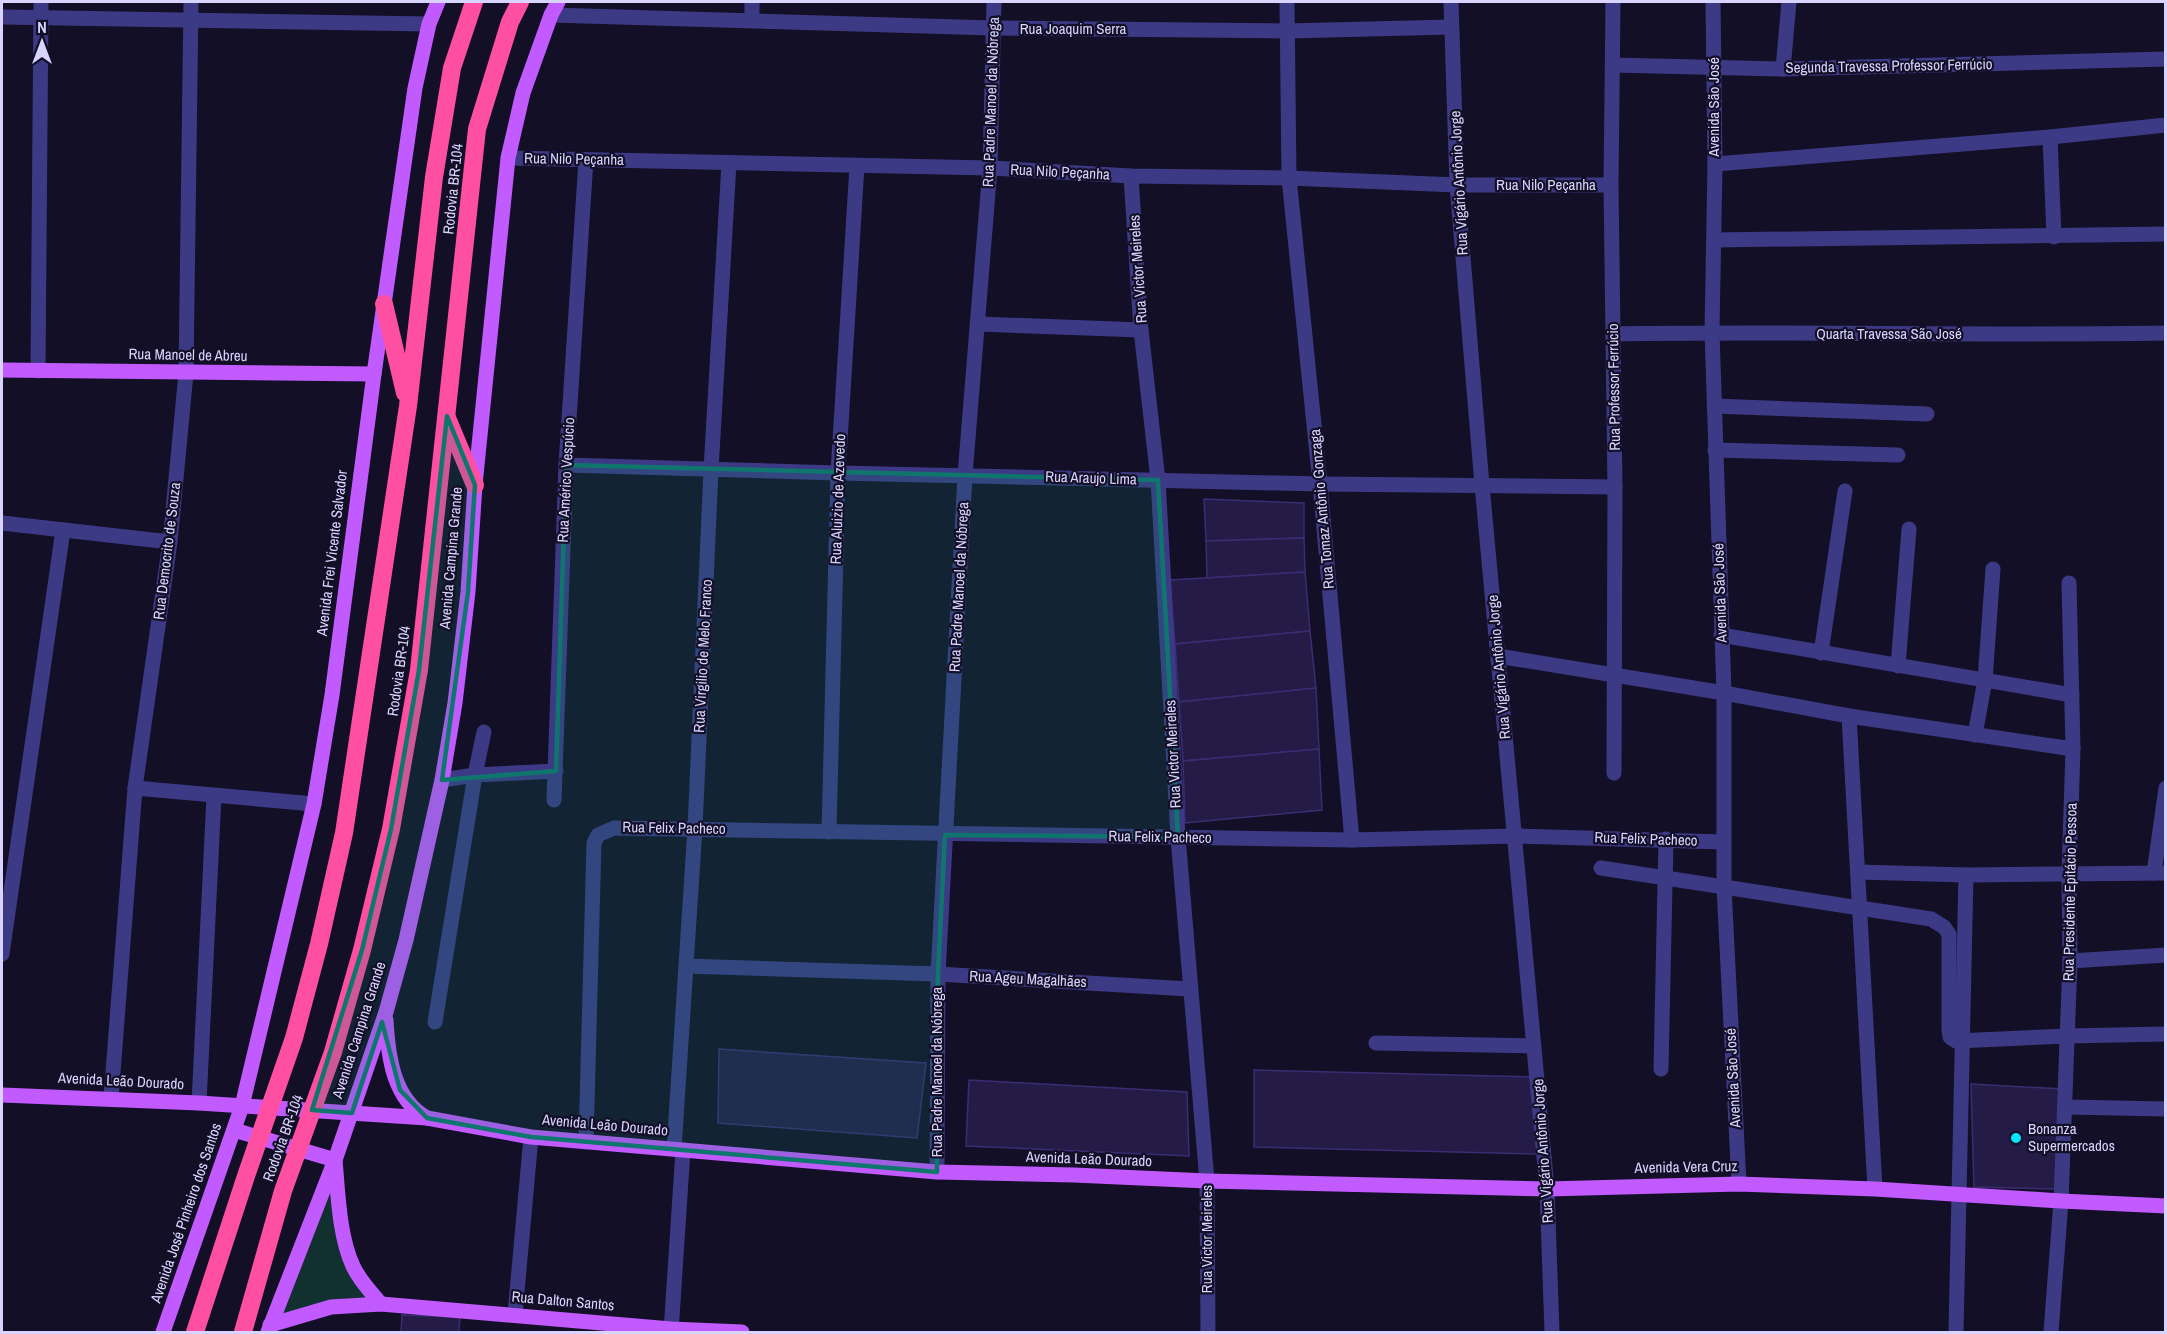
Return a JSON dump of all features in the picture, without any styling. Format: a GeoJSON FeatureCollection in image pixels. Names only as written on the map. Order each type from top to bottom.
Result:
{"type":"FeatureCollection","features":[{"type":"Feature","properties":{"kind":"highway","name":"Rodovia BR-104"},"geometry":{"type":"LineString","coordinates":[[195,1332],[294,1038],[319,944],[344,833],[408,406],[434,177],[452,68],[474,2]]}},
{"type":"Feature","properties":{"kind":"highway","name":"Rodovia BR-104"},"geometry":{"type":"LineString","coordinates":[[243,1332],[283,1191],[333,1052],[362,950],[391,829],[419,670],[477,129],[510,22],[520,2]]}},
{"type":"Feature","properties":{"kind":"highway"},"geometry":{"type":"LineString","coordinates":[[384,304],[408,406]]}},
{"type":"Feature","properties":{"kind":"highway"},"geometry":{"type":"LineString","coordinates":[[447,416],[475,485]]}},
{"type":"Feature","properties":{"kind":"main road","name":"Avenida Frei Vicente Salvador"},"geometry":{"type":"LineString","coordinates":[[242,1106],[314,804],[332,695],[374,374],[416,88],[429,24],[438,2]]}},
{"type":"Feature","properties":{"kind":"main road","name":"Avenida Campina Grande"},"geometry":{"type":"LineString","coordinates":[[352,1113],[386,1012],[406,940],[442,780],[455,703],[468,592],[475,485],[508,158],[523,93],[554,8]]}},
{"type":"Feature","properties":{"kind":"main road","name":"Rua Manoel de Abreu"},"geometry":{"type":"LineString","coordinates":[[2,370],[374,374]]}},
{"type":"Feature","properties":{"kind":"main road"},"geometry":{"type":"LineString","coordinates":[[386,1012],[388,1046],[394,1075],[410,1105],[427,1119]]}},
{"type":"Feature","properties":{"kind":"main road","name":"Avenida Leão Dourado"},"geometry":{"type":"LineString","coordinates":[[2,1095],[111,1098],[427,1119],[531,1137],[937,1172],[1074,1175],[1207,1182]]}},
{"type":"Feature","properties":{"kind":"main road","name":"Avenida José Pinheiro dos Santos"},"geometry":{"type":"LineString","coordinates":[[163,1332],[242,1106]]}},
{"type":"Feature","properties":{"kind":"main road"},"geometry":{"type":"LineString","coordinates":[[269,1329],[352,1113]]}},
{"type":"Feature","properties":{"kind":"main road"},"geometry":{"type":"LineString","coordinates":[[234,1130],[335,1160]]}},
{"type":"Feature","properties":{"kind":"main road"},"geometry":{"type":"LineString","coordinates":[[335,1160],[338,1196],[348,1254],[360,1279],[381,1304]]}},
{"type":"Feature","properties":{"kind":"main road","name":"Avenida Vera Cruz"},"geometry":{"type":"LineString","coordinates":[[1207,1182],[1547,1189],[1739,1184],[1875,1189],[2166,1206]]}},
{"type":"Feature","properties":{"kind":"main road","name":"Rua Dalton Santos"},"geometry":{"type":"LineString","coordinates":[[269,1329],[331,1307],[381,1304],[514,1314],[671,1331],[742,1332]]}},
{"type":"Feature","properties":{"kind":"street","name":"Rua Democrito de Souza"},"geometry":{"type":"LineString","coordinates":[[111,1098],[135,788],[170,542],[186,373],[191,2]]}},
{"type":"Feature","properties":{"kind":"street"},"geometry":{"type":"LineString","coordinates":[[752,2],[752,20]]}},
{"type":"Feature","properties":{"kind":"street","name":"Rua Padre Manoel da Nóbrega"},"geometry":{"type":"LineString","coordinates":[[937,1172],[938,974],[965,475],[990,168],[994,2]]}},
{"type":"Feature","properties":{"kind":"street","name":"Rua Tomaz Antônio Gonzaga"},"geometry":{"type":"LineString","coordinates":[[1287,2],[1288,178],[1320,484],[1352,840]]}},
{"type":"Feature","properties":{"kind":"street","name":"Rua Vigário Antônio Jorge"},"geometry":{"type":"LineString","coordinates":[[1451,2],[1457,185],[1482,485],[1547,1189],[1552,1332]]}},
{"type":"Feature","properties":{"kind":"street","name":"Rua Professor Ferrúcio"},"geometry":{"type":"LineString","coordinates":[[1613,2],[1611,185],[1616,675],[1614,773]]}},
{"type":"Feature","properties":{"kind":"street","name":"Avenida São José"},"geometry":{"type":"LineString","coordinates":[[1713,2],[1715,68],[1713,333],[1724,693],[1723,842],[1739,1184]]}},
{"type":"Feature","properties":{"kind":"street"},"geometry":{"type":"LineString","coordinates":[[1783,69],[1789,2]]}},
{"type":"Feature","properties":{"kind":"street","name":"Rua Joaquim Serra"},"geometry":{"type":"LineString","coordinates":[[554,8],[752,20],[993,28],[1288,31],[1451,27]]}},
{"type":"Feature","properties":{"kind":"street"},"geometry":{"type":"LineString","coordinates":[[38,371],[41,9]]}},
{"type":"Feature","properties":{"kind":"street"},"geometry":{"type":"LineString","coordinates":[[2,17],[41,9],[191,20],[429,24]]}},
{"type":"Feature","properties":{"kind":"street","name":"Segunda Travessa Professor Ferrúcio"},"geometry":{"type":"LineString","coordinates":[[1613,65],[1783,69],[2166,59]]}},
{"type":"Feature","properties":{"kind":"street"},"geometry":{"type":"LineString","coordinates":[[1715,164],[2050,137],[2166,125]]}},
{"type":"Feature","properties":{"kind":"street"},"geometry":{"type":"LineString","coordinates":[[2050,137],[2054,237]]}},
{"type":"Feature","properties":{"kind":"street","name":"Rua Nilo Peçanha"},"geometry":{"type":"LineString","coordinates":[[508,158],[990,168],[1131,176],[1288,178],[1457,185],[1611,185]]}},
{"type":"Feature","properties":{"kind":"street","name":"Rua Américo Vespúcio"},"geometry":{"type":"LineString","coordinates":[[554,800],[566,465],[586,160]]}},
{"type":"Feature","properties":{"kind":"street","name":"Rua Virgilio de Melo Franco"},"geometry":{"type":"LineString","coordinates":[[671,1331],[686,966],[729,163]]}},
{"type":"Feature","properties":{"kind":"street","name":"Rua Aluizio de Azevedo"},"geometry":{"type":"LineString","coordinates":[[829,832],[837,474],[857,166]]}},
{"type":"Feature","properties":{"kind":"street","name":"Rua Victor Meireles"},"geometry":{"type":"LineString","coordinates":[[1131,176],[1141,330],[1158,480],[1178,837],[1207,1182],[1208,1332]]}},
{"type":"Feature","properties":{"kind":"street"},"geometry":{"type":"LineString","coordinates":[[1714,240],[2166,234]]}},
{"type":"Feature","properties":{"kind":"street"},"geometry":{"type":"LineString","coordinates":[[979,324],[1141,330]]}},
{"type":"Feature","properties":{"kind":"street","name":"Quarta Travessa São José"},"geometry":{"type":"LineString","coordinates":[[1613,334],[2166,333]]}},
{"type":"Feature","properties":{"kind":"street"},"geometry":{"type":"LineString","coordinates":[[1714,406],[1927,414]]}},
{"type":"Feature","properties":{"kind":"street"},"geometry":{"type":"LineString","coordinates":[[1715,450],[1898,455]]}},
{"type":"Feature","properties":{"kind":"street","name":"Rua Araujo Lima"},"geometry":{"type":"LineString","coordinates":[[566,465],[837,474],[1320,484],[1615,487]]}},
{"type":"Feature","properties":{"kind":"street"},"geometry":{"type":"LineString","coordinates":[[1821,653],[1845,491]]}},
{"type":"Feature","properties":{"kind":"street"},"geometry":{"type":"LineString","coordinates":[[2,523],[170,542]]}},
{"type":"Feature","properties":{"kind":"street"},"geometry":{"type":"LineString","coordinates":[[2,954],[63,530]]}},
{"type":"Feature","properties":{"kind":"street"},"geometry":{"type":"LineString","coordinates":[[1898,666],[1909,530]]}},
{"type":"Feature","properties":{"kind":"street"},"geometry":{"type":"LineString","coordinates":[[1975,735],[1985,680],[1993,569]]}},
{"type":"Feature","properties":{"kind":"street","name":"Rua Presidente Epitácio Pessoa"},"geometry":{"type":"LineString","coordinates":[[2050,1332],[2061,1201],[2070,960],[2069,874],[2073,749],[2069,584]]}},
{"type":"Feature","properties":{"kind":"street"},"geometry":{"type":"LineString","coordinates":[[1721,635],[2072,695]]}},
{"type":"Feature","properties":{"kind":"street"},"geometry":{"type":"LineString","coordinates":[[1498,656],[1849,716],[2073,749]]}},
{"type":"Feature","properties":{"kind":"street"},"geometry":{"type":"LineString","coordinates":[[1849,716],[1875,1189]]}},
{"type":"Feature","properties":{"kind":"street"},"geometry":{"type":"LineString","coordinates":[[435,1022],[484,732]]}},
{"type":"Feature","properties":{"kind":"street"},"geometry":{"type":"LineString","coordinates":[[442,780],[475,775],[556,771]]}},
{"type":"Feature","properties":{"kind":"street"},"geometry":{"type":"LineString","coordinates":[[135,788],[314,804]]}},
{"type":"Feature","properties":{"kind":"street"},"geometry":{"type":"LineString","coordinates":[[1858,872],[1966,875],[2160,873],[2166,788]]}},
{"type":"Feature","properties":{"kind":"street"},"geometry":{"type":"LineString","coordinates":[[199,1103],[214,796]]}},
{"type":"Feature","properties":{"kind":"street","name":"Rua Felix Pacheco"},"geometry":{"type":"LineString","coordinates":[[586,1142],[594,843],[598,834],[614,828],[1352,840],[1515,836],[1723,842]]}},
{"type":"Feature","properties":{"kind":"street"},"geometry":{"type":"LineString","coordinates":[[1661,1069],[1666,839]]}},
{"type":"Feature","properties":{"kind":"street"},"geometry":{"type":"LineString","coordinates":[[1601,868],[1931,919],[1944,927],[1948,934],[1949,1030],[1950,1037],[1956,1041],[2166,1034]]}},
{"type":"Feature","properties":{"kind":"street"},"geometry":{"type":"LineString","coordinates":[[1956,1332],[1966,875]]}},
{"type":"Feature","properties":{"kind":"street"},"geometry":{"type":"LineString","coordinates":[[2070,960],[2166,955]]}},
{"type":"Feature","properties":{"kind":"street","name":"Rua Ageu Magalhães"},"geometry":{"type":"LineString","coordinates":[[686,966],[938,974],[1190,989]]}},
{"type":"Feature","properties":{"kind":"street"},"geometry":{"type":"LineString","coordinates":[[1376,1043],[1534,1046]]}},
{"type":"Feature","properties":{"kind":"street"},"geometry":{"type":"LineString","coordinates":[[2065,1107],[2166,1109]]}},
{"type":"Feature","properties":{"kind":"street"},"geometry":{"type":"LineString","coordinates":[[514,1314],[531,1137]]}},
{"type":"Feature","properties":{"kind":"highlighted area"},"geometry":{"type":"Polygon","coordinates":[[[447,416],[475,485],[468,592],[442,780],[556,771],[566,465],[1158,480],[1178,837],[945,835],[938,974],[937,1172],[531,1137],[427,1118],[400,1090],[382,1022],[352,1113],[312,1110],[362,950],[391,829],[419,670],[447,416]]]}},
{"type":"Feature","properties":{"kind":"green space"},"geometry":{"type":"Polygon","coordinates":[[[331,1179],[340,1235],[375,1300],[277,1319],[331,1179]]]}},
{"type":"Feature","properties":{"kind":"building"},"geometry":{"type":"Polygon","coordinates":[[[1204,499],[1304,503],[1304,538],[1206,541],[1204,499]]]}},
{"type":"Feature","properties":{"kind":"building"},"geometry":{"type":"Polygon","coordinates":[[[1304,538],[1305,572],[1207,578],[1206,541],[1304,538]]]}},
{"type":"Feature","properties":{"kind":"building"},"geometry":{"type":"Polygon","coordinates":[[[1305,572],[1310,631],[1175,644],[1170,580],[1305,572]]]}},
{"type":"Feature","properties":{"kind":"building"},"geometry":{"type":"Polygon","coordinates":[[[1310,631],[1316,688],[1179,702],[1175,644],[1310,631]]]}},
{"type":"Feature","properties":{"kind":"building"},"geometry":{"type":"Polygon","coordinates":[[[1316,688],[1319,749],[1183,761],[1179,702],[1316,688]]]}},
{"type":"Feature","properties":{"kind":"building"},"geometry":{"type":"Polygon","coordinates":[[[1319,749],[1322,810],[1185,823],[1183,761],[1319,749]]]}},
{"type":"Feature","properties":{"kind":"building"},"geometry":{"type":"Polygon","coordinates":[[[719,1049],[926,1063],[917,1138],[718,1123],[719,1049]]]}},
{"type":"Feature","properties":{"kind":"building"},"geometry":{"type":"Polygon","coordinates":[[[1254,1070],[1533,1077],[1537,1154],[1254,1147],[1254,1070]]]}},
{"type":"Feature","properties":{"kind":"building"},"geometry":{"type":"Polygon","coordinates":[[[969,1080],[1187,1092],[1189,1156],[966,1146],[969,1080]]]}},
{"type":"Feature","properties":{"kind":"building","name":"Bonanza Supermercados"},"geometry":{"type":"Polygon","coordinates":[[[1971,1084],[2063,1089],[2056,1189],[1974,1187],[1971,1084]]]}},
{"type":"Feature","properties":{"kind":"building"},"geometry":{"type":"Polygon","coordinates":[[[402,1315],[460,1317],[459,1332],[401,1332],[402,1315]]]}},
{"type":"Feature","properties":{"kind":"place","name":"Bonanza Supermercados"},"geometry":{"type":"Point","coordinates":[2016,1138]}}]}
